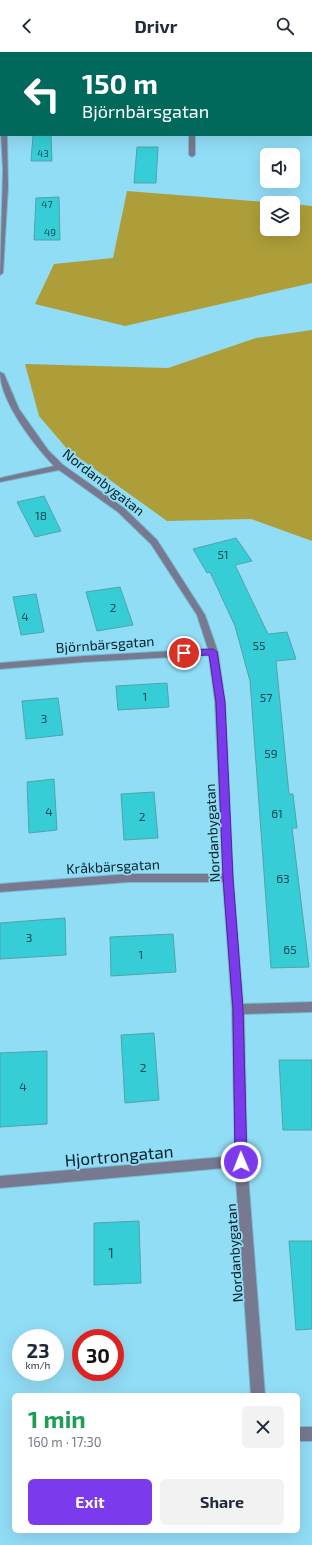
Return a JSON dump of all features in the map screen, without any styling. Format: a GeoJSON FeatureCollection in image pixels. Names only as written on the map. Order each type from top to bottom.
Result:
{"type":"FeatureCollection","features":[{"type":"Feature","properties":{"kind":"street"},"geometry":{"type":"LineString","coordinates":[[0,273],[2,203],[6,153],[4,136]]}},
{"type":"Feature","properties":{"kind":"street"},"geometry":{"type":"LineString","coordinates":[[192,136],[192,155]]}},
{"type":"Feature","properties":{"kind":"street","name":"Nordanbygatan"},"geometry":{"type":"LineString","coordinates":[[0,374],[15,409],[38,443],[60,467],[121,510],[154,542],[201,615],[213,652],[220,702],[228,878],[238,1009],[241,1162],[258,1393]]}},
{"type":"Feature","properties":{"kind":"street"},"geometry":{"type":"LineString","coordinates":[[0,480],[60,467]]}},
{"type":"Feature","properties":{"kind":"street","name":"Björnbärsgatan"},"geometry":{"type":"LineString","coordinates":[[0,666],[84,659],[213,652]]}},
{"type":"Feature","properties":{"kind":"street","name":"Kråkbärsgatan"},"geometry":{"type":"LineString","coordinates":[[0,888],[129,878],[228,878]]}},
{"type":"Feature","properties":{"kind":"street"},"geometry":{"type":"LineString","coordinates":[[238,1009],[312,1007]]}},
{"type":"Feature","properties":{"kind":"street","name":"Hjortrongatan"},"geometry":{"type":"LineString","coordinates":[[0,1182],[241,1162]]}},
{"type":"Feature","properties":{"kind":"street"},"geometry":{"type":"LineString","coordinates":[[300,1434],[312,1434]]}},
{"type":"Feature","properties":{"kind":"shaded area"},"geometry":{"type":"Polygon","coordinates":[[[127,191],[260,202],[260,236],[300,236],[300,205],[312,206],[312,283],[125,326],[35,304],[54,264],[113,258],[127,191]]]}},
{"type":"Feature","properties":{"kind":"shaded area"},"geometry":{"type":"Polygon","coordinates":[[[312,330],[312,541],[251,519],[167,521],[68,450],[39,416],[25,364],[168,368],[256,338],[312,330]]]}},
{"type":"Feature","properties":{"kind":"building"},"geometry":{"type":"Polygon","coordinates":[[[33,136],[51,136],[52,161],[31,161],[33,136]]]}},
{"type":"Feature","properties":{"kind":"building"},"geometry":{"type":"Polygon","coordinates":[[[137,147],[158,147],[156,183],[134,183],[137,147]]]}},
{"type":"Feature","properties":{"kind":"building"},"geometry":{"type":"Polygon","coordinates":[[[59,197],[60,240],[34,240],[36,198],[59,197]]]}},
{"type":"Feature","properties":{"kind":"building"},"geometry":{"type":"Polygon","coordinates":[[[44,496],[61,531],[35,537],[17,502],[44,496]]]}},
{"type":"Feature","properties":{"kind":"building"},"geometry":{"type":"Polygon","coordinates":[[[236,538],[252,561],[235,565],[268,634],[287,632],[296,659],[276,661],[289,794],[293,794],[297,828],[292,828],[309,967],[271,968],[250,681],[235,626],[210,572],[207,573],[193,549],[236,538]]]}},
{"type":"Feature","properties":{"kind":"building"},"geometry":{"type":"Polygon","coordinates":[[[120,587],[133,625],[97,631],[86,592],[120,587]]]}},
{"type":"Feature","properties":{"kind":"building"},"geometry":{"type":"Polygon","coordinates":[[[36,594],[44,632],[21,635],[13,597],[36,594]]]}},
{"type":"Feature","properties":{"kind":"building"},"geometry":{"type":"Polygon","coordinates":[[[167,683],[169,707],[118,710],[116,686],[167,683]]]}},
{"type":"Feature","properties":{"kind":"building"},"geometry":{"type":"Polygon","coordinates":[[[58,698],[63,735],[26,739],[22,701],[58,698]]]}},
{"type":"Feature","properties":{"kind":"building"},"geometry":{"type":"Polygon","coordinates":[[[54,779],[57,830],[29,833],[27,782],[54,779]]]}},
{"type":"Feature","properties":{"kind":"building"},"geometry":{"type":"Polygon","coordinates":[[[154,792],[158,838],[124,840],[121,794],[154,792]]]}},
{"type":"Feature","properties":{"kind":"building"},"geometry":{"type":"Polygon","coordinates":[[[65,918],[66,955],[0,959],[0,923],[65,918]]]}},
{"type":"Feature","properties":{"kind":"building"},"geometry":{"type":"Polygon","coordinates":[[[173,934],[176,972],[111,976],[110,937],[173,934]]]}},
{"type":"Feature","properties":{"kind":"building"},"geometry":{"type":"Polygon","coordinates":[[[154,1033],[159,1100],[125,1103],[121,1035],[154,1033]]]}},
{"type":"Feature","properties":{"kind":"building"},"geometry":{"type":"Polygon","coordinates":[[[47,1051],[47,1124],[0,1127],[0,1053],[47,1051]]]}},
{"type":"Feature","properties":{"kind":"building"},"geometry":{"type":"Polygon","coordinates":[[[279,1060],[312,1060],[312,1130],[283,1130],[279,1060]]]}},
{"type":"Feature","properties":{"kind":"building"},"geometry":{"type":"Polygon","coordinates":[[[139,1221],[141,1283],[94,1285],[94,1223],[139,1221]]]}},
{"type":"Feature","properties":{"kind":"building"},"geometry":{"type":"Polygon","coordinates":[[[289,1241],[312,1241],[312,1329],[296,1330],[289,1241]]]}},
{"type":"Feature","properties":{"kind":"route"},"geometry":{"type":"LineString","coordinates":[[184,653],[213,652],[220,702],[228,878],[238,1009],[241,1162]]}}]}
